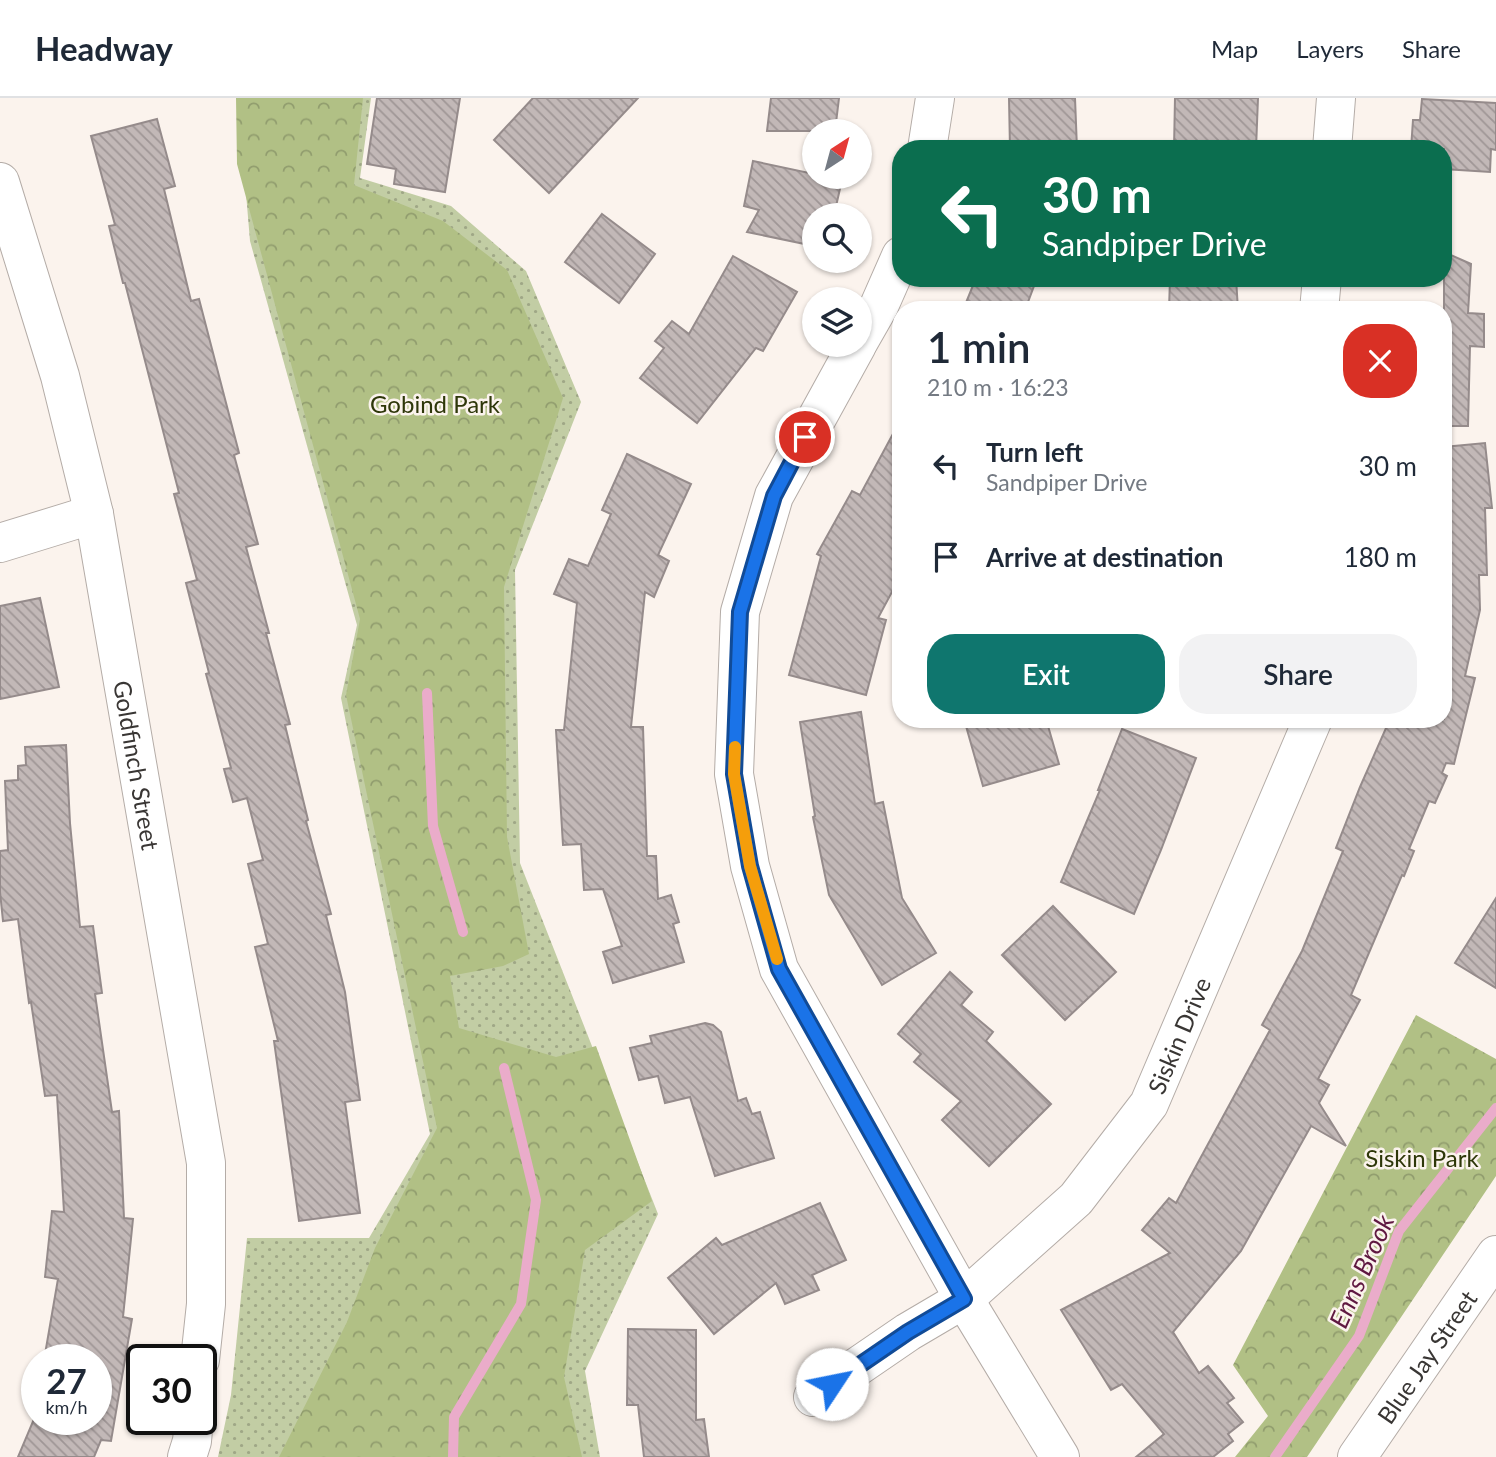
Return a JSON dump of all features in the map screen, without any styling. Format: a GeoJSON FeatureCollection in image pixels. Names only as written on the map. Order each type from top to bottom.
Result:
{"type":"FeatureCollection","features":[{"type":"Feature","properties":{"kind":"street"},"geometry":{"type":"LineString","coordinates":[[928,140],[935,98]]}},
{"type":"Feature","properties":{"kind":"street"},"geometry":{"type":"LineString","coordinates":[[1333,140],[1335,98]]}},
{"type":"Feature","properties":{"kind":"street","name":"Goldfinch Street"},"geometry":{"type":"LineString","coordinates":[[0,182],[60,376],[94,514],[206,1163],[206,1304],[202,1344]]}},
{"type":"Feature","properties":{"kind":"street"},"geometry":{"type":"LineString","coordinates":[[872,318],[892,276]]}},
{"type":"Feature","properties":{"kind":"street"},"geometry":{"type":"LineString","coordinates":[[850,357],[774,496],[740,612],[734,774],[750,866],[779,969],[964,1299],[1060,1457]]}},
{"type":"Feature","properties":{"kind":"street"},"geometry":{"type":"LineString","coordinates":[[0,543],[94,514]]}},
{"type":"Feature","properties":{"kind":"street","name":"Siskin Drive"},"geometry":{"type":"LineString","coordinates":[[813,1396],[908,1332],[964,1299],[1076,1199],[1149,1104],[1309,728]]}},
{"type":"Feature","properties":{"kind":"street","name":"Blue Jay Street"},"geometry":{"type":"LineString","coordinates":[[1356,1457],[1496,1255]]}},
{"type":"Feature","properties":{"kind":"street"},"geometry":{"type":"LineString","coordinates":[[187,1457],[192,1435]]}},
{"type":"Feature","properties":{"kind":"green space","name":"Gobind Park"},"geometry":{"type":"Polygon","coordinates":[[[236,98],[363,98],[354,185],[443,221],[507,270],[563,398],[504,587],[507,837],[529,954],[503,966],[450,976],[459,1028],[556,1057],[596,1046],[652,1201],[585,1250],[564,1377],[582,1457],[279,1457],[347,1322],[375,1248],[437,1128],[346,695],[360,619],[237,164],[236,98]]]}},
{"type":"Feature","properties":{"kind":"green space","name":"Gobind Park"},"geometry":{"type":"Polygon","coordinates":[[[238,98],[371,98],[360,178],[451,206],[526,271],[581,402],[515,570],[520,863],[658,1214],[585,1371],[600,1457],[218,1457],[231,1395],[247,1238],[369,1238],[430,1134],[341,698],[357,625],[250,241],[238,98]]]}},
{"type":"Feature","properties":{"kind":"green space","name":"Siskin Park"},"geometry":{"type":"Polygon","coordinates":[[[1416,1015],[1496,1059],[1496,1176],[1307,1457],[1235,1457],[1268,1416],[1233,1365],[1416,1015]]]}},
{"type":"Feature","properties":{"kind":"building"},"geometry":{"type":"Polygon","coordinates":[[[377,98],[460,98],[445,192],[394,184],[396,169],[367,164],[377,98]]]}},
{"type":"Feature","properties":{"kind":"building"},"geometry":{"type":"Polygon","coordinates":[[[533,98],[638,98],[549,193],[494,140],[533,98]]]}},
{"type":"Feature","properties":{"kind":"building"},"geometry":{"type":"Polygon","coordinates":[[[771,98],[839,98],[836,119],[802,119],[802,131],[767,131],[771,98]]]}},
{"type":"Feature","properties":{"kind":"building"},"geometry":{"type":"Polygon","coordinates":[[[1009,98],[1075,98],[1077,140],[1010,140],[1009,98]]]}},
{"type":"Feature","properties":{"kind":"building"},"geometry":{"type":"Polygon","coordinates":[[[1175,98],[1258,98],[1256,140],[1174,140],[1175,98]]]}},
{"type":"Feature","properties":{"kind":"building"},"geometry":{"type":"Polygon","coordinates":[[[1422,99],[1496,103],[1496,150],[1491,149],[1490,172],[1452,170],[1452,140],[1412,140],[1413,120],[1420,120],[1422,99]]]}},
{"type":"Feature","properties":{"kind":"building"},"geometry":{"type":"Polygon","coordinates":[[[157,119],[175,186],[164,189],[191,301],[199,299],[239,453],[234,455],[258,544],[246,547],[290,724],[285,725],[308,820],[306,821],[331,914],[326,915],[345,992],[360,1100],[345,1102],[360,1213],[299,1221],[274,1041],[278,1041],[255,947],[268,944],[248,864],[263,860],[247,798],[233,802],[224,769],[231,768],[186,583],[197,580],[174,494],[179,493],[123,283],[109,226],[115,225],[91,136],[157,119]]]}},
{"type":"Feature","properties":{"kind":"building"},"geometry":{"type":"Polygon","coordinates":[[[753,161],[802,171],[802,189],[840,189],[837,203],[802,203],[802,243],[747,232],[759,210],[744,206],[753,161]]]}},
{"type":"Feature","properties":{"kind":"building"},"geometry":{"type":"Polygon","coordinates":[[[602,214],[655,254],[619,303],[565,262],[602,214]]]}},
{"type":"Feature","properties":{"kind":"building"},"geometry":{"type":"Polygon","coordinates":[[[733,256],[797,292],[763,351],[756,348],[697,423],[640,378],[664,348],[655,341],[672,321],[689,334],[733,256]]]}},
{"type":"Feature","properties":{"kind":"building"},"geometry":{"type":"Polygon","coordinates":[[[1452,256],[1471,264],[1468,313],[1484,314],[1484,347],[1470,346],[1468,426],[1452,426],[1452,301],[1444,301],[1444,287],[1452,287],[1452,256]]]}},
{"type":"Feature","properties":{"kind":"building"},"geometry":{"type":"Polygon","coordinates":[[[972,287],[1034,287],[1028,301],[967,301],[972,287]]]}},
{"type":"Feature","properties":{"kind":"building"},"geometry":{"type":"Polygon","coordinates":[[[1170,287],[1237,287],[1237,301],[1169,301],[1170,287]]]}},
{"type":"Feature","properties":{"kind":"building"},"geometry":{"type":"Polygon","coordinates":[[[892,436],[892,592],[878,618],[886,620],[866,695],[789,675],[821,556],[817,554],[852,491],[860,495],[892,436]]]}},
{"type":"Feature","properties":{"kind":"building"},"geometry":{"type":"Polygon","coordinates":[[[1485,443],[1492,508],[1485,508],[1487,575],[1479,575],[1480,610],[1465,676],[1475,678],[1454,764],[1446,763],[1442,773],[1447,776],[1435,803],[1429,801],[1409,849],[1414,851],[1404,876],[1402,875],[1351,995],[1360,1000],[1318,1079],[1329,1085],[1319,1103],[1346,1146],[1311,1126],[1241,1251],[1173,1332],[1199,1373],[1208,1366],[1234,1398],[1227,1403],[1243,1422],[1228,1434],[1233,1441],[1213,1457],[1136,1457],[1164,1434],[1122,1384],[1111,1390],[1061,1310],[1170,1253],[1142,1230],[1169,1198],[1176,1203],[1270,1030],[1262,1025],[1302,951],[1343,851],[1336,848],[1386,728],[1452,728],[1452,446],[1485,443]]]}},
{"type":"Feature","properties":{"kind":"building"},"geometry":{"type":"Polygon","coordinates":[[[627,454],[691,484],[658,555],[669,561],[654,597],[645,592],[631,727],[643,727],[647,856],[656,856],[658,899],[671,895],[679,922],[673,924],[684,962],[613,983],[603,952],[622,946],[603,889],[584,890],[581,844],[563,845],[556,730],[564,730],[577,603],[554,594],[569,559],[588,566],[611,514],[602,510],[627,454]]]}},
{"type":"Feature","properties":{"kind":"building"},"geometry":{"type":"Polygon","coordinates":[[[40,598],[59,687],[0,699],[0,606],[40,598]]]}},
{"type":"Feature","properties":{"kind":"building"},"geometry":{"type":"Polygon","coordinates":[[[861,712],[875,804],[883,802],[902,898],[936,953],[882,985],[829,895],[813,817],[815,816],[800,722],[861,712]]]}},
{"type":"Feature","properties":{"kind":"building"},"geometry":{"type":"Polygon","coordinates":[[[967,728],[1049,728],[1059,764],[983,786],[967,728]]]}},
{"type":"Feature","properties":{"kind":"building"},"geometry":{"type":"Polygon","coordinates":[[[1122,729],[1196,758],[1134,914],[1061,882],[1100,790],[1122,729]]]}},
{"type":"Feature","properties":{"kind":"building"},"geometry":{"type":"Polygon","coordinates":[[[66,745],[80,927],[93,926],[102,993],[95,994],[112,1112],[119,1111],[124,1218],[133,1219],[123,1317],[132,1319],[111,1441],[101,1440],[94,1457],[18,1457],[27,1435],[112,1435],[112,1344],[47,1344],[58,1279],[45,1277],[52,1211],[64,1212],[57,1095],[45,1096],[18,919],[3,921],[0,892],[0,851],[8,850],[5,781],[18,780],[18,766],[26,765],[25,747],[66,745]]]}},
{"type":"Feature","properties":{"kind":"building"},"geometry":{"type":"Polygon","coordinates":[[[1496,898],[1496,988],[1455,963],[1496,898]]]}},
{"type":"Feature","properties":{"kind":"building"},"geometry":{"type":"Polygon","coordinates":[[[1053,906],[1116,972],[1065,1020],[1002,955],[1053,906]]]}},
{"type":"Feature","properties":{"kind":"building"},"geometry":{"type":"Polygon","coordinates":[[[950,972],[972,992],[961,1005],[993,1032],[986,1041],[1051,1104],[989,1166],[942,1120],[961,1101],[914,1062],[921,1054],[898,1034],[950,972]]]}},
{"type":"Feature","properties":{"kind":"building"},"geometry":{"type":"Polygon","coordinates":[[[705,1023],[713,1025],[721,1032],[738,1101],[746,1098],[752,1114],[760,1112],[774,1158],[715,1176],[690,1097],[665,1103],[658,1076],[639,1080],[630,1048],[652,1043],[650,1036],[705,1023]]]}},
{"type":"Feature","properties":{"kind":"building"},"geometry":{"type":"Polygon","coordinates":[[[820,1203],[846,1260],[812,1275],[819,1290],[785,1304],[776,1283],[714,1334],[668,1278],[716,1238],[722,1245],[820,1203]]]}},
{"type":"Feature","properties":{"kind":"building"},"geometry":{"type":"Polygon","coordinates":[[[628,1329],[696,1330],[696,1420],[704,1419],[709,1457],[644,1457],[638,1405],[627,1405],[628,1329]]]}},
{"type":"Feature","properties":{"kind":"waterway"},"geometry":{"type":"LineString","coordinates":[[427,693],[433,826],[463,932]]}},
{"type":"Feature","properties":{"kind":"waterway"},"geometry":{"type":"LineString","coordinates":[[453,1457],[454,1417],[521,1304],[536,1200],[504,1068]]}},
{"type":"Feature","properties":{"kind":"waterway","name":"Enns Brook"},"geometry":{"type":"LineString","coordinates":[[1275,1457],[1359,1336],[1399,1231],[1496,1108]]}},
{"type":"Feature","properties":{"kind":"slow traffic"},"geometry":{"type":"LineString","coordinates":[[735,747],[734,774],[750,866],[777,959]]}},
{"type":"Feature","properties":{"kind":"route"},"geometry":{"type":"LineString","coordinates":[[805,437],[774,496],[740,612],[734,774],[750,866],[779,969],[964,1299],[908,1332],[832,1384]]}}]}
